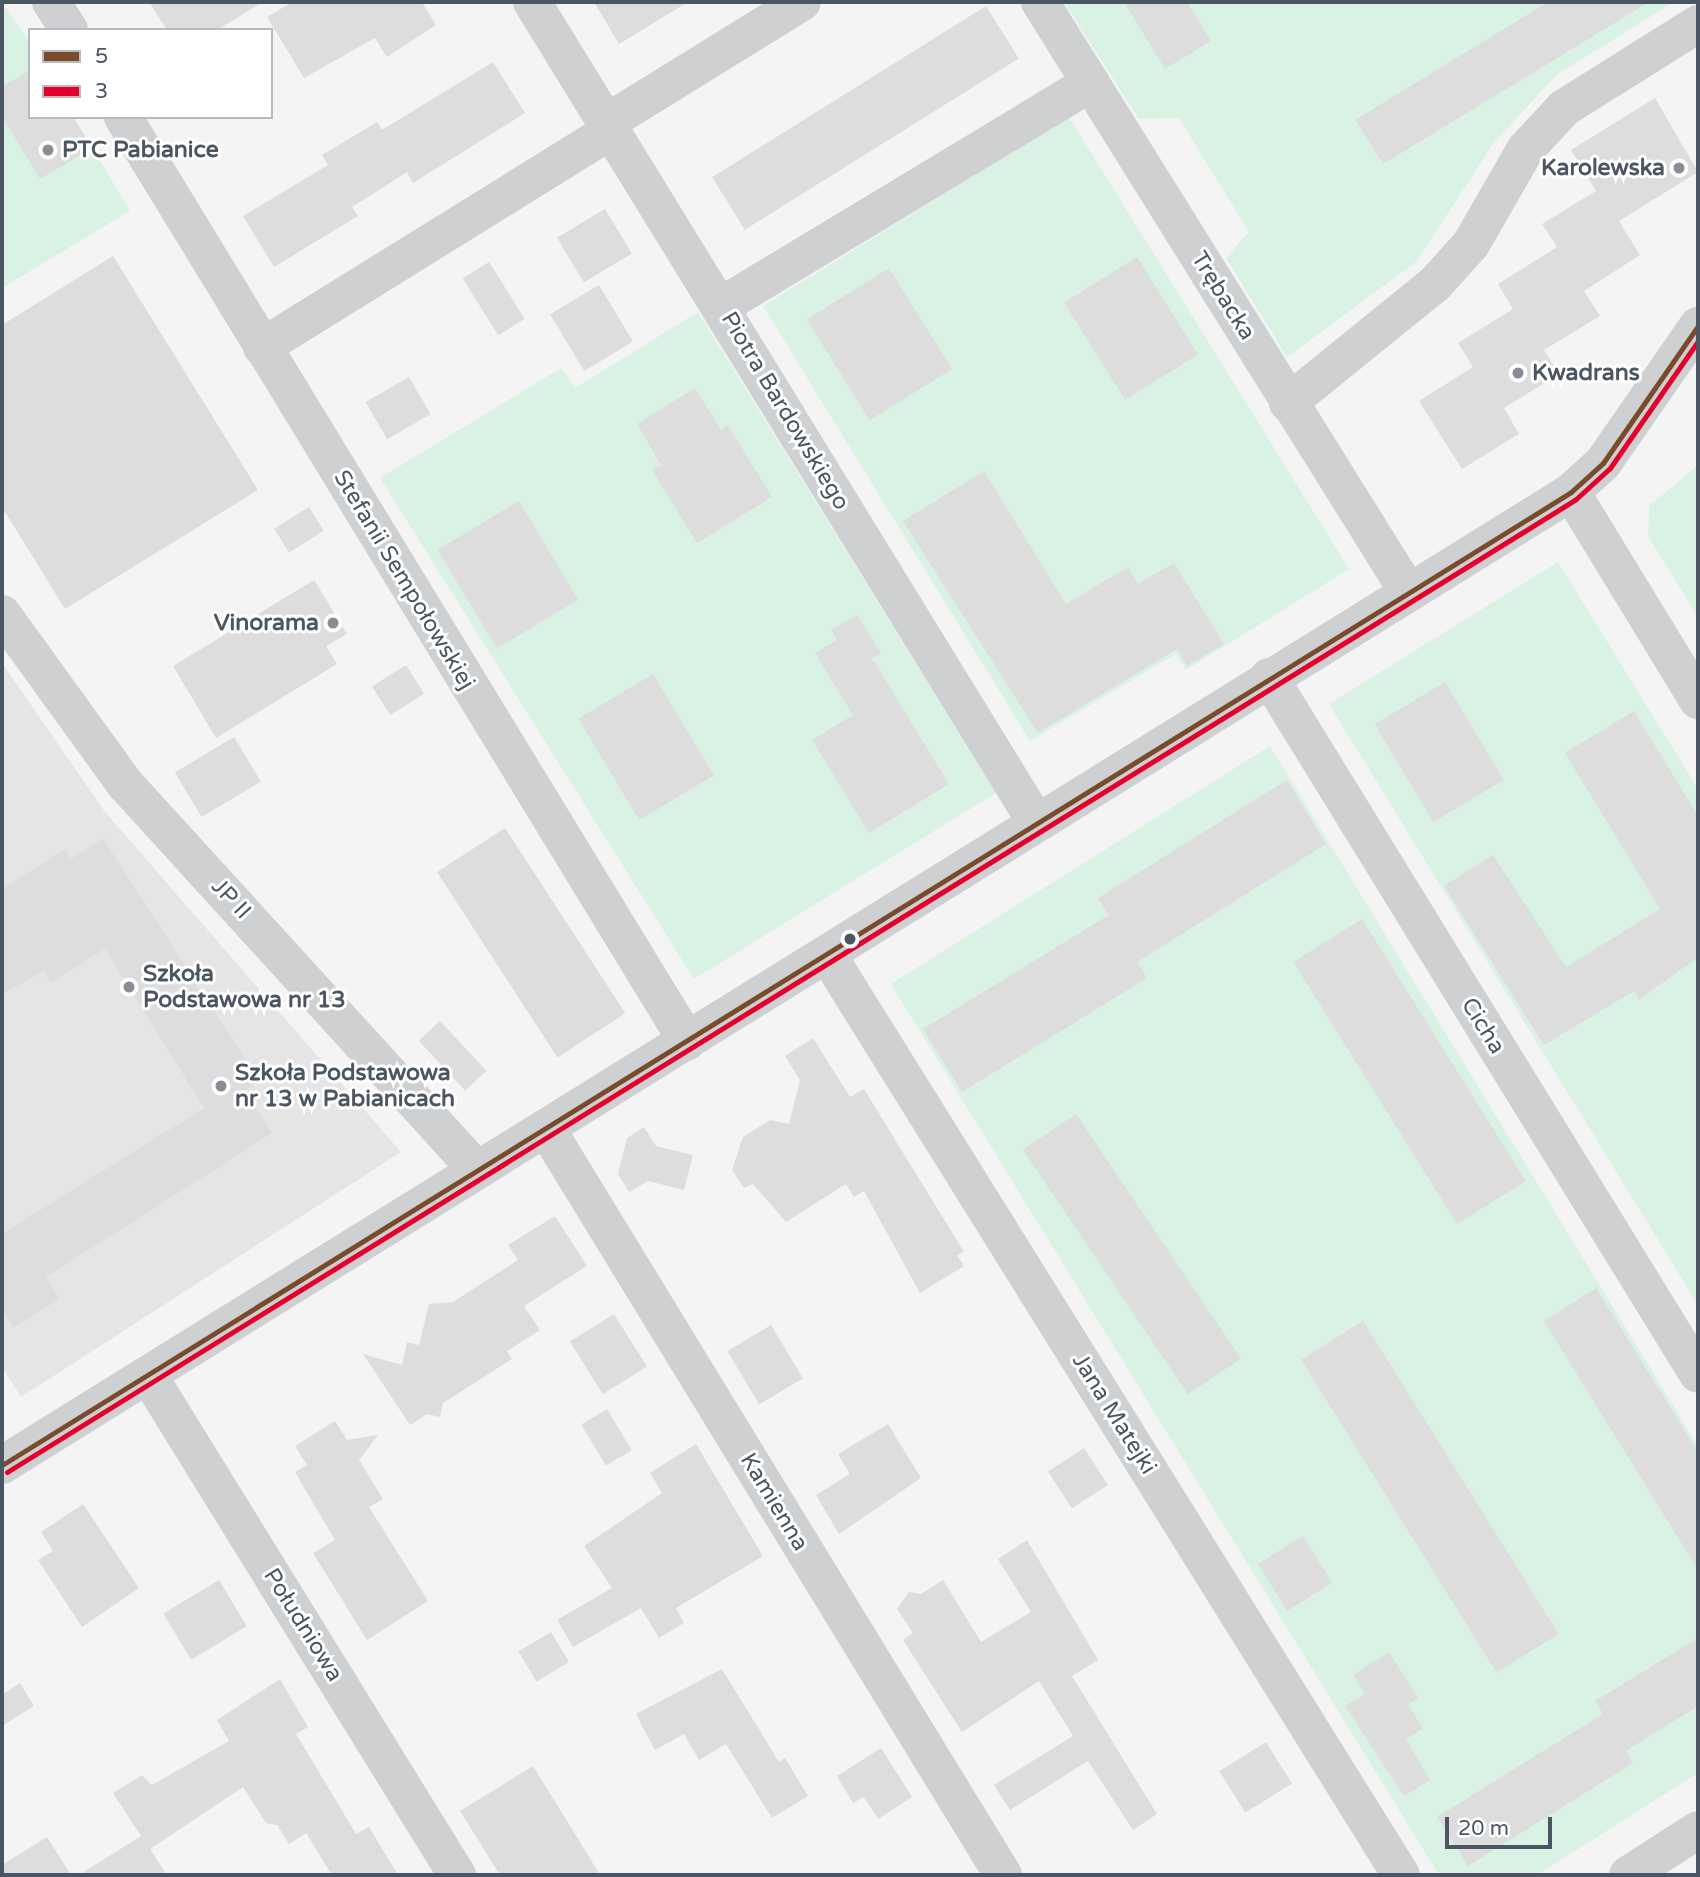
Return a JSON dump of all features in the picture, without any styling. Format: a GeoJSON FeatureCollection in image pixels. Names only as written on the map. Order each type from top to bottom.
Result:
{"type":"FeatureCollection","features":[{"type":"Feature","properties":{"kind":"street"},"geometry":{"type":"LineString","coordinates":[[51,2],[68,28]]}},
{"type":"Feature","properties":{"kind":"street","name":"Piotra Bardowskiego"},"geometry":{"type":"LineString","coordinates":[[532,2],[722,306],[1036,822]]}},
{"type":"Feature","properties":{"kind":"street"},"geometry":{"type":"LineString","coordinates":[[262,346],[802,2]]}},
{"type":"Feature","properties":{"kind":"street","name":"Trębacka"},"geometry":{"type":"LineString","coordinates":[[1040,2],[1407,590]]}},
{"type":"Feature","properties":{"kind":"street"},"geometry":{"type":"LineString","coordinates":[[1288,403],[1435,284],[1471,244],[1525,150],[1564,108],[1698,21],[1688,2]]}},
{"type":"Feature","properties":{"kind":"street"},"geometry":{"type":"LineString","coordinates":[[722,306],[1091,83]]}},
{"type":"Feature","properties":{"kind":"street","name":"Stefanii Sempołowskiej"},"geometry":{"type":"LineString","coordinates":[[124,119],[687,1041]]}},
{"type":"Feature","properties":{"kind":"street"},"geometry":{"type":"LineString","coordinates":[[2,1465],[827,954],[1407,590],[1572,492],[1603,463],[1698,326]]}},
{"type":"Feature","properties":{"kind":"street"},"geometry":{"type":"LineString","coordinates":[[1572,492],[1698,700]]}},
{"type":"Feature","properties":{"kind":"street","name":"JP II"},"geometry":{"type":"LineString","coordinates":[[2,614],[126,785],[477,1170]]}},
{"type":"Feature","properties":{"kind":"street","name":"Cicha"},"geometry":{"type":"LineString","coordinates":[[1269,677],[1698,1374]]}},
{"type":"Feature","properties":{"kind":"street","name":"Jana Matejki"},"geometry":{"type":"LineString","coordinates":[[827,954],[1401,1875]]}},
{"type":"Feature","properties":{"kind":"street","name":"Kamienna"},"geometry":{"type":"LineString","coordinates":[[546,1128],[1003,1875]]}},
{"type":"Feature","properties":{"kind":"street","name":"Południowa"},"geometry":{"type":"LineString","coordinates":[[148,1375],[457,1875]]}},
{"type":"Feature","properties":{"kind":"street"},"geometry":{"type":"LineString","coordinates":[[1628,1875],[1698,1830]]}},
{"type":"Feature","properties":{"kind":"shaded area","name":"Szkoła Podstawowa nr 13"},"geometry":{"type":"Polygon","coordinates":[[[2,663],[105,812],[401,1152],[21,1397],[2,1367],[2,663]]]}},
{"type":"Feature","properties":{"kind":"green space","name":"PTC Pabianice"},"geometry":{"type":"Polygon","coordinates":[[[2,2],[28,40],[28,119],[75,119],[130,211],[2,288],[2,2]]]}},
{"type":"Feature","properties":{"kind":"green space"},"geometry":{"type":"Polygon","coordinates":[[[1064,2],[1667,2],[1669,5],[1555,76],[1493,144],[1416,262],[1287,357],[1226,258],[1249,232],[1179,118],[1139,119],[1064,2]]]}},
{"type":"Feature","properties":{"kind":"green space"},"geometry":{"type":"Polygon","coordinates":[[[1069,117],[1349,569],[1186,670],[1176,654],[1030,741],[763,306],[1069,117]]]}},
{"type":"Feature","properties":{"kind":"green space"},"geometry":{"type":"Polygon","coordinates":[[[698,312],[996,793],[694,979],[380,478],[561,368],[575,388],[698,312]]]}},
{"type":"Feature","properties":{"kind":"green space"},"geometry":{"type":"Polygon","coordinates":[[[1698,465],[1698,617],[1648,536],[1649,506],[1698,465]]]}},
{"type":"Feature","properties":{"kind":"green space"},"geometry":{"type":"Polygon","coordinates":[[[1558,562],[1698,789],[1698,1305],[1329,704],[1558,562]]]}},
{"type":"Feature","properties":{"kind":"green space"},"geometry":{"type":"Polygon","coordinates":[[[1270,746],[1698,1446],[1698,1773],[1537,1875],[1439,1875],[891,984],[1270,746]]]}},
{"type":"Feature","properties":{"kind":"building"},"geometry":{"type":"Polygon","coordinates":[[[149,2],[263,2],[220,28],[166,28],[149,2]]]}},
{"type":"Feature","properties":{"kind":"building"},"geometry":{"type":"Polygon","coordinates":[[[292,2],[422,2],[436,25],[387,57],[375,38],[304,78],[267,17],[292,2]]]}},
{"type":"Feature","properties":{"kind":"building"},"geometry":{"type":"Polygon","coordinates":[[[594,2],[688,2],[619,44],[594,2]]]}},
{"type":"Feature","properties":{"kind":"building"},"geometry":{"type":"Polygon","coordinates":[[[1124,2],[1187,2],[1211,41],[1165,69],[1124,2]]]}},
{"type":"Feature","properties":{"kind":"building"},"geometry":{"type":"Polygon","coordinates":[[[1548,2],[1649,2],[1383,164],[1355,120],[1548,2]]]}},
{"type":"Feature","properties":{"kind":"building"},"geometry":{"type":"Polygon","coordinates":[[[986,6],[1019,59],[745,230],[712,177],[986,6]]]}},
{"type":"Feature","properties":{"kind":"building"},"geometry":{"type":"Polygon","coordinates":[[[493,62],[525,113],[413,183],[407,172],[352,207],[358,216],[274,267],[243,216],[328,165],[322,155],[377,122],[382,130],[493,62]]]}},
{"type":"Feature","properties":{"kind":"building"},"geometry":{"type":"Polygon","coordinates":[[[28,71],[28,119],[74,119],[92,148],[40,179],[2,116],[2,87],[28,71]]]}},
{"type":"Feature","properties":{"kind":"building"},"geometry":{"type":"Polygon","coordinates":[[[1655,98],[1698,172],[1619,221],[1640,255],[1584,291],[1600,316],[1544,350],[1559,374],[1504,408],[1519,434],[1462,469],[1419,401],[1473,367],[1458,343],[1513,309],[1498,284],[1557,247],[1542,224],[1596,191],[1571,150],[1655,98]]]}},
{"type":"Feature","properties":{"kind":"building"},"geometry":{"type":"Polygon","coordinates":[[[605,209],[632,254],[584,282],[557,238],[605,209]]]}},
{"type":"Feature","properties":{"kind":"building"},"geometry":{"type":"Polygon","coordinates":[[[113,256],[258,490],[65,609],[2,507],[2,325],[113,256]]]}},
{"type":"Feature","properties":{"kind":"building"},"geometry":{"type":"Polygon","coordinates":[[[1137,257],[1198,355],[1125,400],[1064,303],[1137,257]]]}},
{"type":"Feature","properties":{"kind":"building"},"geometry":{"type":"Polygon","coordinates":[[[489,262],[525,319],[498,335],[463,278],[489,262]]]}},
{"type":"Feature","properties":{"kind":"building"},"geometry":{"type":"Polygon","coordinates":[[[889,268],[952,369],[870,420],[807,319],[889,268]]]}},
{"type":"Feature","properties":{"kind":"building"},"geometry":{"type":"Polygon","coordinates":[[[599,285],[633,342],[584,371],[550,314],[599,285]]]}},
{"type":"Feature","properties":{"kind":"building"},"geometry":{"type":"Polygon","coordinates":[[[409,377],[430,414],[387,439],[366,402],[409,377]]]}},
{"type":"Feature","properties":{"kind":"building"},"geometry":{"type":"Polygon","coordinates":[[[695,388],[721,430],[728,425],[772,497],[697,543],[652,470],[661,465],[637,424],[695,388]]]}},
{"type":"Feature","properties":{"kind":"building"},"geometry":{"type":"Polygon","coordinates":[[[984,471],[1066,604],[1128,567],[1138,584],[1174,563],[1224,644],[1187,666],[1177,649],[1038,733],[903,521],[984,471]]]}},
{"type":"Feature","properties":{"kind":"building"},"geometry":{"type":"Polygon","coordinates":[[[519,501],[578,600],[497,649],[438,550],[519,501]]]}},
{"type":"Feature","properties":{"kind":"building"},"geometry":{"type":"Polygon","coordinates":[[[309,507],[324,531],[289,552],[274,529],[309,507]]]}},
{"type":"Feature","properties":{"kind":"building"},"geometry":{"type":"Polygon","coordinates":[[[314,580],[347,634],[326,646],[337,664],[216,738],[173,666],[314,580]]]}},
{"type":"Feature","properties":{"kind":"building"},"geometry":{"type":"Polygon","coordinates":[[[857,615],[881,653],[872,658],[949,784],[869,833],[812,740],[853,715],[815,653],[837,640],[831,630],[857,615]]]}},
{"type":"Feature","properties":{"kind":"building"},"geometry":{"type":"Polygon","coordinates":[[[406,665],[424,694],[390,715],[372,686],[406,665]]]}},
{"type":"Feature","properties":{"kind":"building"},"geometry":{"type":"Polygon","coordinates":[[[653,674],[714,775],[639,820],[578,719],[653,674]]]}},
{"type":"Feature","properties":{"kind":"building"},"geometry":{"type":"Polygon","coordinates":[[[1445,682],[1504,780],[1433,822],[1375,724],[1445,682]]]}},
{"type":"Feature","properties":{"kind":"building"},"geometry":{"type":"Polygon","coordinates":[[[1634,711],[1698,816],[1698,957],[1639,1000],[1634,991],[1544,1045],[1444,886],[1493,855],[1566,967],[1660,909],[1565,753],[1634,711]]]}},
{"type":"Feature","properties":{"kind":"building"},"geometry":{"type":"Polygon","coordinates":[[[234,737],[261,782],[202,817],[175,773],[234,737]]]}},
{"type":"Feature","properties":{"kind":"building"},"geometry":{"type":"Polygon","coordinates":[[[1287,780],[1326,844],[1137,962],[1147,978],[962,1092],[923,1029],[1109,915],[1098,898],[1287,780]]]}},
{"type":"Feature","properties":{"kind":"building"},"geometry":{"type":"Polygon","coordinates":[[[505,828],[625,1013],[557,1057],[437,872],[505,828]]]}},
{"type":"Feature","properties":{"kind":"building","name":"Szkoła Podstawowa nr 13 w Pabianicach"},"geometry":{"type":"Polygon","coordinates":[[[103,838],[259,1081],[245,1090],[272,1133],[46,1277],[60,1299],[13,1327],[2,1309],[2,1234],[204,1108],[105,949],[50,983],[44,970],[2,995],[2,889],[65,849],[71,859],[103,838]]]}},
{"type":"Feature","properties":{"kind":"building"},"geometry":{"type":"Polygon","coordinates":[[[1362,919],[1526,1181],[1457,1224],[1293,962],[1362,919]]]}},
{"type":"Feature","properties":{"kind":"building"},"geometry":{"type":"Polygon","coordinates":[[[440,1021],[486,1071],[465,1091],[419,1041],[440,1021]]]}},
{"type":"Feature","properties":{"kind":"building"},"geometry":{"type":"Polygon","coordinates":[[[813,1038],[850,1097],[864,1089],[964,1252],[957,1255],[964,1266],[920,1293],[864,1191],[854,1197],[846,1184],[786,1222],[753,1184],[744,1188],[732,1170],[743,1137],[770,1120],[789,1124],[800,1080],[785,1056],[813,1038]]]}},
{"type":"Feature","properties":{"kind":"building"},"geometry":{"type":"Polygon","coordinates":[[[1076,1114],[1241,1359],[1188,1394],[1023,1150],[1076,1114]]]}},
{"type":"Feature","properties":{"kind":"building"},"geometry":{"type":"Polygon","coordinates":[[[644,1127],[656,1146],[693,1155],[684,1190],[648,1181],[629,1192],[618,1174],[627,1138],[644,1127]]]}},
{"type":"Feature","properties":{"kind":"building"},"geometry":{"type":"Polygon","coordinates":[[[555,1216],[587,1266],[524,1306],[540,1330],[507,1351],[512,1359],[443,1403],[440,1417],[427,1414],[410,1425],[363,1354],[402,1365],[407,1342],[419,1345],[429,1304],[453,1302],[518,1260],[508,1245],[555,1216]]]}},
{"type":"Feature","properties":{"kind":"building"},"geometry":{"type":"Polygon","coordinates":[[[1596,1288],[1698,1452],[1698,1570],[1544,1321],[1596,1288]]]}},
{"type":"Feature","properties":{"kind":"building"},"geometry":{"type":"Polygon","coordinates":[[[614,1314],[647,1367],[603,1394],[570,1342],[614,1314]]]}},
{"type":"Feature","properties":{"kind":"building"},"geometry":{"type":"Polygon","coordinates":[[[1363,1321],[1559,1634],[1497,1673],[1301,1360],[1363,1321]]]}},
{"type":"Feature","properties":{"kind":"building"},"geometry":{"type":"Polygon","coordinates":[[[771,1325],[803,1378],[759,1404],[727,1351],[771,1325]]]}},
{"type":"Feature","properties":{"kind":"building"},"geometry":{"type":"Polygon","coordinates":[[[607,1409],[632,1450],[606,1466],[581,1424],[607,1409]]]}},
{"type":"Feature","properties":{"kind":"building"},"geometry":{"type":"Polygon","coordinates":[[[335,1421],[347,1440],[378,1435],[359,1460],[383,1499],[369,1507],[428,1601],[367,1640],[313,1553],[335,1540],[295,1472],[307,1465],[295,1446],[335,1421]]]}},
{"type":"Feature","properties":{"kind":"building"},"geometry":{"type":"Polygon","coordinates":[[[888,1424],[921,1478],[839,1534],[816,1495],[850,1474],[838,1454],[888,1424]]]}},
{"type":"Feature","properties":{"kind":"building"},"geometry":{"type":"Polygon","coordinates":[[[696,1444],[763,1556],[676,1608],[684,1623],[659,1638],[641,1608],[573,1647],[557,1620],[612,1588],[584,1546],[662,1493],[650,1473],[696,1444]]]}},
{"type":"Feature","properties":{"kind":"building"},"geometry":{"type":"Polygon","coordinates":[[[1084,1448],[1108,1485],[1072,1508],[1048,1471],[1084,1448]]]}},
{"type":"Feature","properties":{"kind":"building"},"geometry":{"type":"Polygon","coordinates":[[[83,1504],[139,1588],[82,1627],[38,1560],[53,1551],[41,1532],[83,1504]]]}},
{"type":"Feature","properties":{"kind":"building"},"geometry":{"type":"Polygon","coordinates":[[[1303,1536],[1332,1583],[1287,1611],[1258,1564],[1303,1536]]]}},
{"type":"Feature","properties":{"kind":"building"},"geometry":{"type":"Polygon","coordinates":[[[1027,1540],[1098,1660],[1072,1676],[1157,1814],[1133,1830],[1088,1761],[1010,1810],[994,1785],[1073,1736],[1039,1681],[962,1732],[903,1640],[913,1633],[897,1609],[909,1592],[921,1594],[943,1580],[981,1642],[1031,1612],[998,1559],[1027,1540]]]}},
{"type":"Feature","properties":{"kind":"building"},"geometry":{"type":"Polygon","coordinates":[[[219,1580],[247,1626],[191,1660],[163,1613],[219,1580]]]}},
{"type":"Feature","properties":{"kind":"building"},"geometry":{"type":"Polygon","coordinates":[[[551,1632],[569,1662],[536,1682],[518,1652],[551,1632]]]}},
{"type":"Feature","properties":{"kind":"building"},"geometry":{"type":"Polygon","coordinates":[[[1698,1638],[1698,1706],[1626,1751],[1633,1763],[1468,1866],[1437,1817],[1603,1714],[1595,1701],[1698,1638]]]}},
{"type":"Feature","properties":{"kind":"building"},"geometry":{"type":"Polygon","coordinates":[[[1389,1652],[1418,1698],[1408,1704],[1423,1729],[1406,1739],[1430,1780],[1404,1796],[1345,1706],[1365,1694],[1353,1675],[1389,1652]]]}},
{"type":"Feature","properties":{"kind":"building"},"geometry":{"type":"Polygon","coordinates":[[[722,1669],[779,1762],[785,1758],[808,1796],[772,1818],[726,1744],[699,1760],[684,1734],[655,1750],[636,1714],[722,1669]]]}},
{"type":"Feature","properties":{"kind":"building"},"geometry":{"type":"Polygon","coordinates":[[[280,1679],[308,1727],[296,1734],[356,1834],[369,1827],[398,1875],[332,1875],[306,1833],[289,1844],[277,1825],[266,1823],[243,1787],[150,1849],[167,1875],[79,1875],[141,1836],[113,1793],[142,1775],[152,1785],[229,1741],[217,1720],[280,1679]]]}},
{"type":"Feature","properties":{"kind":"building"},"geometry":{"type":"Polygon","coordinates":[[[20,1683],[34,1706],[2,1726],[2,1695],[20,1683]]]}},
{"type":"Feature","properties":{"kind":"building"},"geometry":{"type":"Polygon","coordinates":[[[1266,1742],[1292,1784],[1245,1813],[1219,1771],[1266,1742]]]}},
{"type":"Feature","properties":{"kind":"building"},"geometry":{"type":"Polygon","coordinates":[[[881,1748],[912,1797],[878,1819],[864,1797],[853,1803],[837,1776],[881,1748]]]}},
{"type":"Feature","properties":{"kind":"building"},"geometry":{"type":"Polygon","coordinates":[[[533,1766],[600,1875],[500,1875],[460,1811],[533,1766]]]}},
{"type":"Feature","properties":{"kind":"building"},"geometry":{"type":"Polygon","coordinates":[[[47,1837],[71,1875],[2,1875],[2,1865],[47,1837]]]}},
{"type":"Feature","properties":{"kind":"transit line","name":"5"},"geometry":{"type":"LineString","coordinates":[[2,1465],[1571,492],[1603,463],[1698,326]]}},
{"type":"Feature","properties":{"kind":"transit line","name":"3"},"geometry":{"type":"LineString","coordinates":[[7,1472],[1576,499],[1610,468],[1698,341]]}},
{"type":"Feature","properties":{"kind":"place","name":"PTC Pabianice"},"geometry":{"type":"Point","coordinates":[48,150]}},
{"type":"Feature","properties":{"kind":"place","name":"Karolewska"},"geometry":{"type":"Point","coordinates":[1679,168]}},
{"type":"Feature","properties":{"kind":"place","name":"Kwadrans"},"geometry":{"type":"Point","coordinates":[1518,373]}},
{"type":"Feature","properties":{"kind":"place","name":"Vinorama"},"geometry":{"type":"Point","coordinates":[333,623]}},
{"type":"Feature","properties":{"kind":"place","name":"Szkoła Podstawowa nr 13"},"geometry":{"type":"Point","coordinates":[129,987]}},
{"type":"Feature","properties":{"kind":"place","name":"Szkoła Podstawowa nr 13 w Pabianicach"},"geometry":{"type":"Point","coordinates":[221,1086]}}]}
